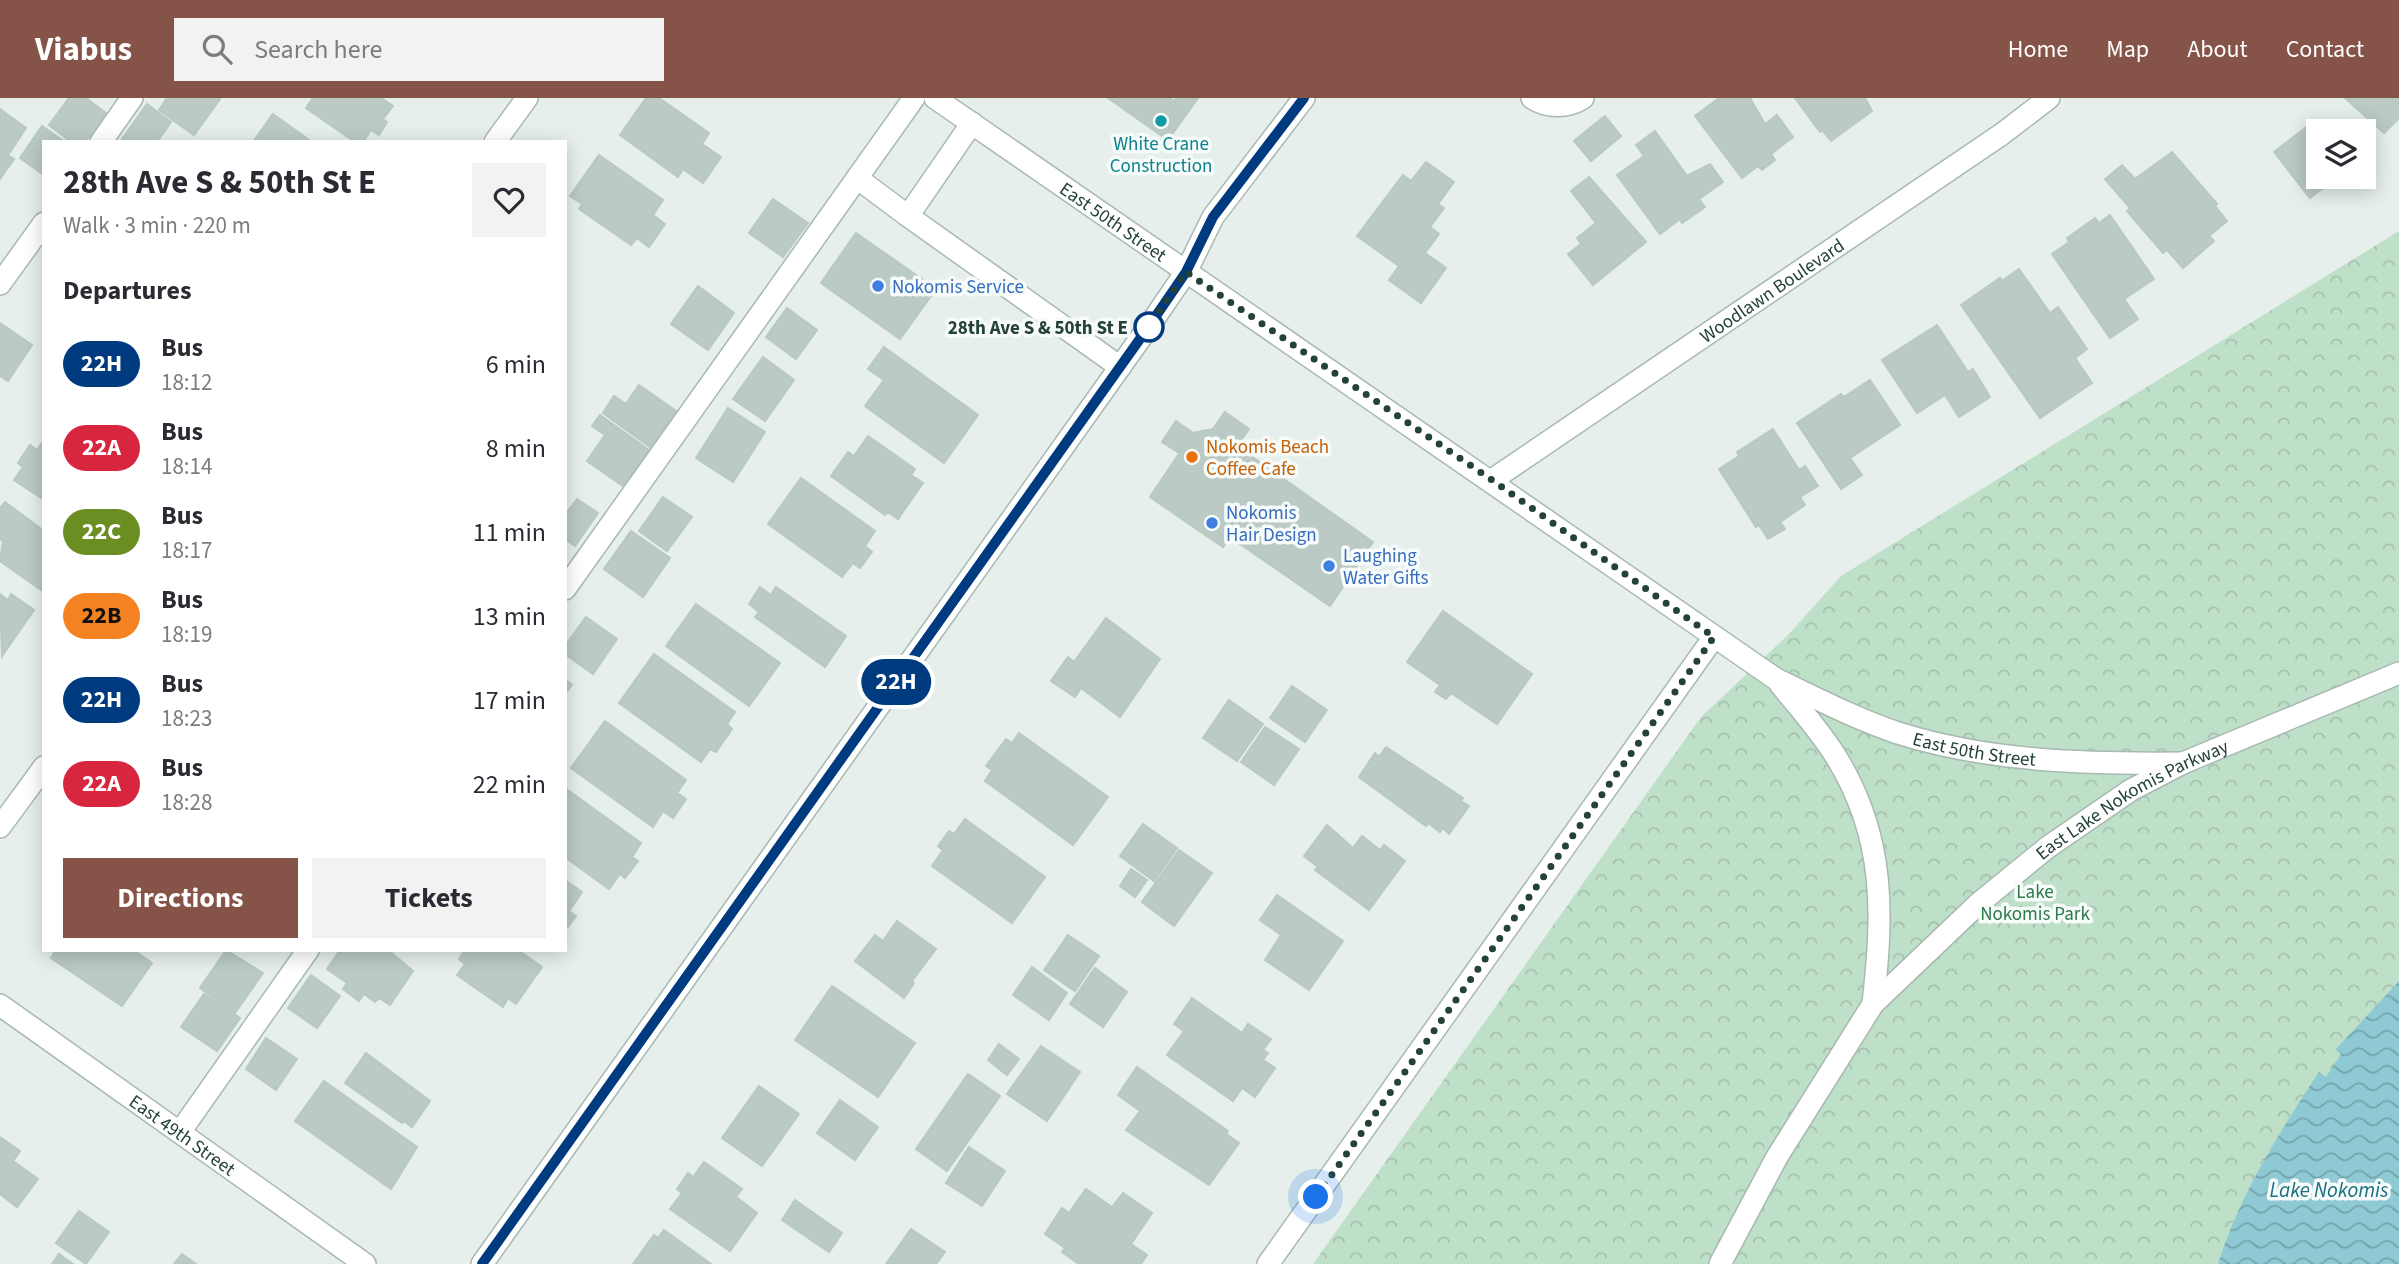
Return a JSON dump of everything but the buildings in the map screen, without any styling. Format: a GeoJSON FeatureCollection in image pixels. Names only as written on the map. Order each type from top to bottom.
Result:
{"type":"FeatureCollection","features":[{"type":"Feature","properties":{"kind":"street"},"geometry":{"type":"LineString","coordinates":[[102,140],[132,98]]}},
{"type":"Feature","properties":{"kind":"street"},"geometry":{"type":"LineString","coordinates":[[496,140],[527,98]]}},
{"type":"Feature","properties":{"kind":"street"},"geometry":{"type":"LineString","coordinates":[[567,586],[914,98]]}},
{"type":"Feature","properties":{"kind":"street","name":"East 50th Street"},"geometry":{"type":"LineString","coordinates":[[935,98],[1492,480],[1776,679],[1878,726],[1960,749],[2047,761],[2183,763]]}},
{"type":"Feature","properties":{"kind":"street"},"geometry":{"type":"LineString","coordinates":[[482,1264],[1120,367],[1186,272],[1213,217],[1304,98]]}},
{"type":"Feature","properties":{"kind":"street"},"geometry":{"type":"LineString","coordinates":[[1532,98],[1556,106],[1576,103],[1583,98]]}},
{"type":"Feature","properties":{"kind":"street","name":"Woodlawn Boulevard"},"geometry":{"type":"LineString","coordinates":[[1492,480],[2003,134],[2049,98]]}},
{"type":"Feature","properties":{"kind":"street"},"geometry":{"type":"LineString","coordinates":[[908,216],[972,123]]}},
{"type":"Feature","properties":{"kind":"street"},"geometry":{"type":"LineString","coordinates":[[857,178],[1120,367]]}},
{"type":"Feature","properties":{"kind":"street"},"geometry":{"type":"LineString","coordinates":[[0,284],[42,226]]}},
{"type":"Feature","properties":{"kind":"street"},"geometry":{"type":"LineString","coordinates":[[1268,1264],[1714,637]]}},
{"type":"Feature","properties":{"kind":"street","name":"East Lake Nokomis Parkway"},"geometry":{"type":"LineString","coordinates":[[1720,1264],[1777,1157],[1873,1004],[1937,941],[2048,847],[2116,799],[2183,763],[2399,673]]}},
{"type":"Feature","properties":{"kind":"street","name":"East 50th Street"},"geometry":{"type":"LineString","coordinates":[[1776,679],[1838,759],[1855,791],[1869,828],[1881,900],[1881,938],[1873,1004]]}},
{"type":"Feature","properties":{"kind":"street"},"geometry":{"type":"LineString","coordinates":[[0,827],[42,770]]}},
{"type":"Feature","properties":{"kind":"street"},"geometry":{"type":"LineString","coordinates":[[180,1132],[307,952]]}},
{"type":"Feature","properties":{"kind":"street","name":"East 49th Street"},"geometry":{"type":"LineString","coordinates":[[0,1005],[365,1264]]}},
{"type":"Feature","properties":{"kind":"green space","name":"Lake Nokomis Park"},"geometry":{"type":"Polygon","coordinates":[[[2399,231],[2399,1264],[1313,1264],[1701,717],[1787,636],[1841,576],[2399,231]]]}},
{"type":"Feature","properties":{"kind":"water","name":"Lake Nokomis"},"geometry":{"type":"Polygon","coordinates":[[[2399,981],[2399,1264],[2218,1264],[2249,1189],[2304,1094],[2319,1072],[2326,1077],[2341,1054],[2336,1049],[2399,981]]]}},
{"type":"Feature","properties":{"kind":"bus line","name":"22H"},"geometry":{"type":"LineString","coordinates":[[482,1264],[1147,329],[1186,272],[1213,217],[1304,98]]}},
{"type":"Feature","properties":{"kind":"place","name":"White Crane Construction"},"geometry":{"type":"Point","coordinates":[1161,121]}},
{"type":"Feature","properties":{"kind":"place","name":"Nokomis Service"},"geometry":{"type":"Point","coordinates":[878,286]}},
{"type":"Feature","properties":{"kind":"place","name":"28th Ave S & 50th St E"},"geometry":{"type":"Point","coordinates":[1149,327]}},
{"type":"Feature","properties":{"kind":"place","name":"Nokomis Beach Coffee Cafe"},"geometry":{"type":"Point","coordinates":[1192,457]}},
{"type":"Feature","properties":{"kind":"place","name":"Nokomis Hair Design"},"geometry":{"type":"Point","coordinates":[1212,523]}},
{"type":"Feature","properties":{"kind":"place","name":"Laughing Water Gifts"},"geometry":{"type":"Point","coordinates":[1329,566]}},
{"type":"Feature","properties":{"kind":"route"},"geometry":{"type":"LineString","coordinates":[[1149,327],[1147,329],[1186,272],[1492,480],[1714,637],[1316,1197]]}}]}
